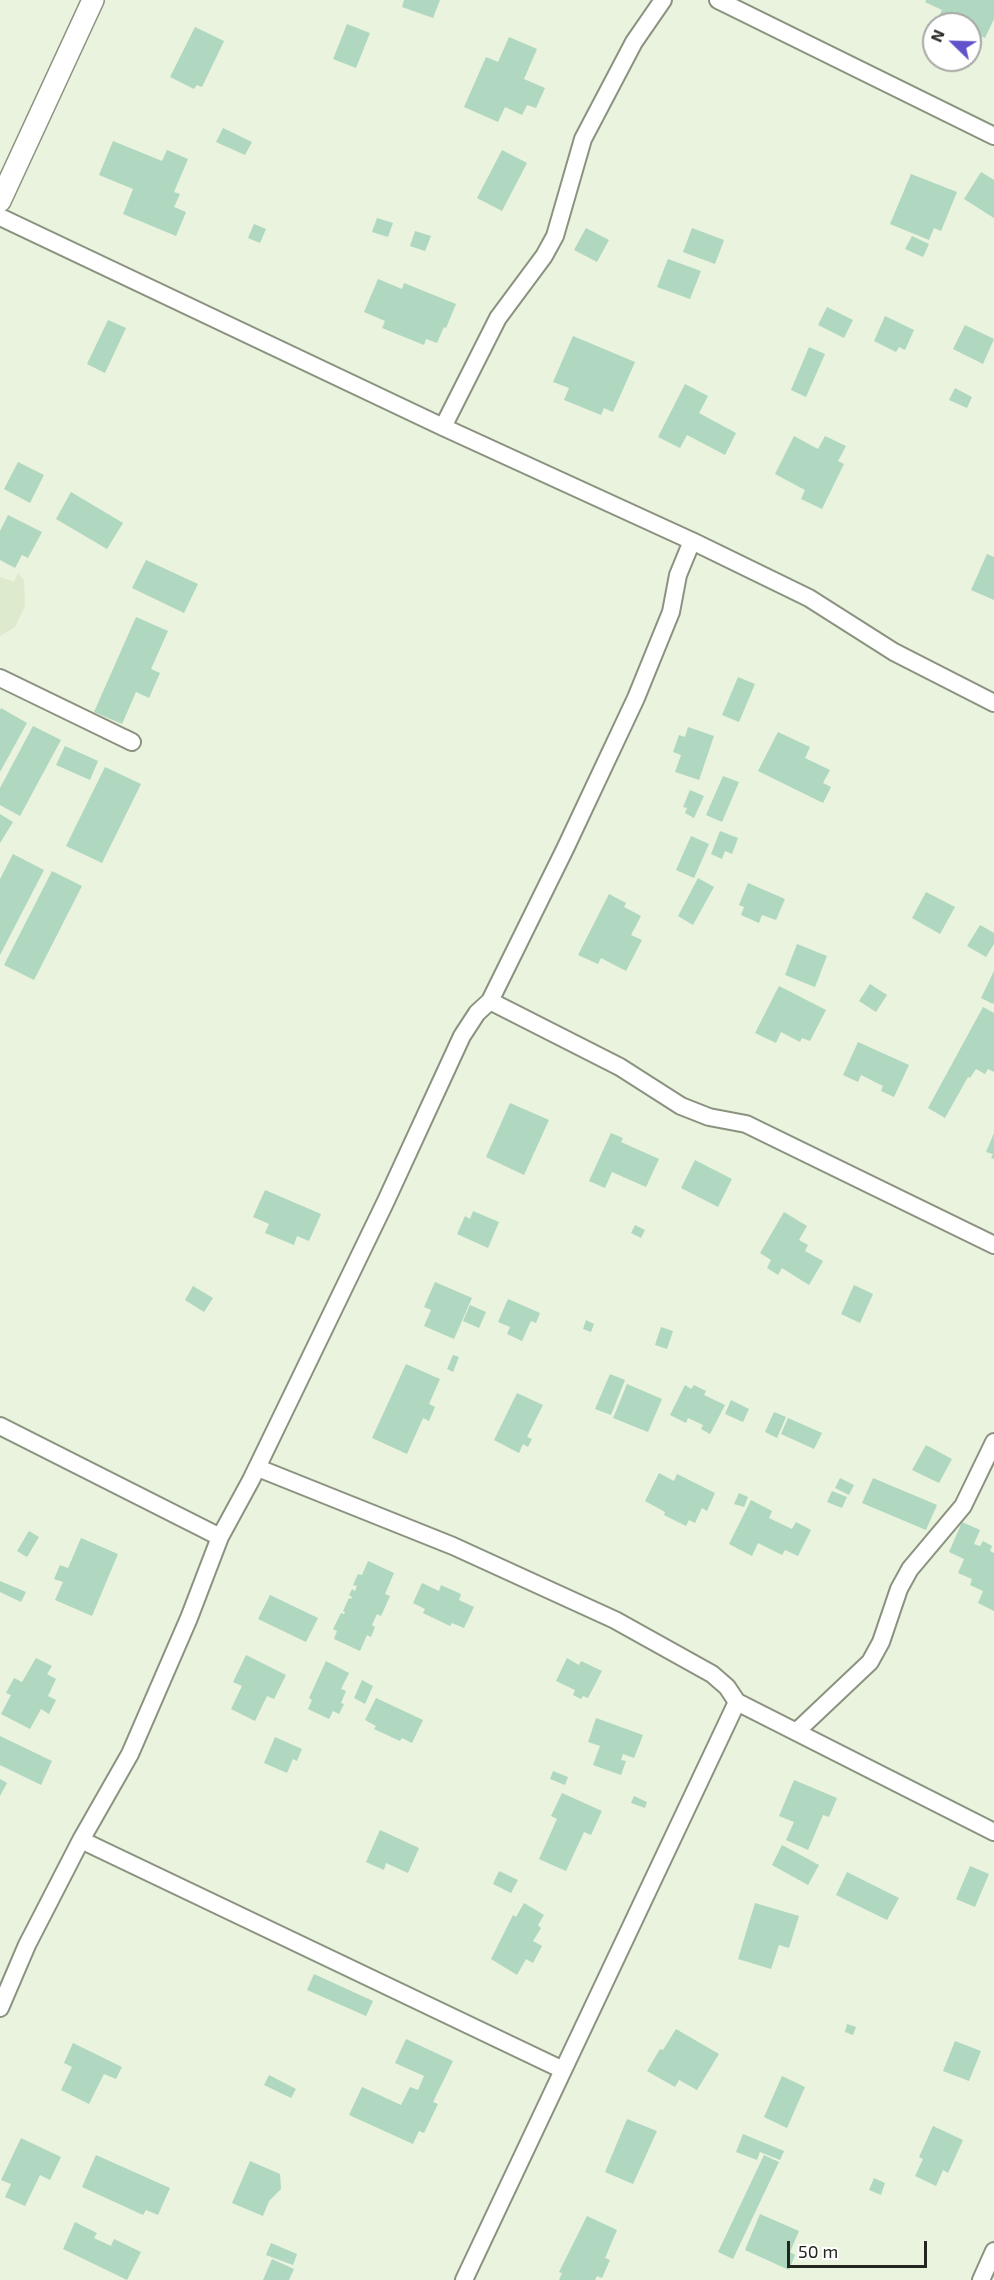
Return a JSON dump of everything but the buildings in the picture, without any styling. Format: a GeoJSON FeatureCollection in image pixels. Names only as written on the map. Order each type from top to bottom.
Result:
{"type":"FeatureCollection","features":[{"type":"Feature","properties":{"kind":"street"},"geometry":{"type":"LineString","coordinates":[[0,201],[93,0]]}},
{"type":"Feature","properties":{"kind":"street"},"geometry":{"type":"LineString","coordinates":[[443,427],[498,318],[544,256],[555,236],[583,139],[634,42],[663,0]]}},
{"type":"Feature","properties":{"kind":"street"},"geometry":{"type":"LineString","coordinates":[[718,0],[994,136]]}},
{"type":"Feature","properties":{"kind":"street"},"geometry":{"type":"LineString","coordinates":[[0,217],[809,598],[894,652],[994,703]]}},
{"type":"Feature","properties":{"kind":"street"},"geometry":{"type":"LineString","coordinates":[[0,2008],[27,1945],[81,1840],[130,1754],[189,1618],[220,1537],[258,1468],[462,1036],[477,1013],[490,1001],[565,849],[636,698],[671,612],[678,575],[692,541]]}},
{"type":"Feature","properties":{"kind":"street"},"geometry":{"type":"LineString","coordinates":[[0,678],[124,738]]}},
{"type":"Feature","properties":{"kind":"street"},"geometry":{"type":"LineString","coordinates":[[490,1001],[620,1067],[681,1106],[709,1117],[746,1124],[994,1245]]}},
{"type":"Feature","properties":{"kind":"street"},"geometry":{"type":"LineString","coordinates":[[0,1426],[220,1537]]}},
{"type":"Feature","properties":{"kind":"street"},"geometry":{"type":"LineString","coordinates":[[796,1732],[870,1662],[881,1642],[899,1589],[910,1569],[963,1506],[994,1442]]}},
{"type":"Feature","properties":{"kind":"street"},"geometry":{"type":"LineString","coordinates":[[258,1468],[453,1546],[615,1620],[712,1674],[727,1687],[737,1702],[994,1832]]}},
{"type":"Feature","properties":{"kind":"street"},"geometry":{"type":"LineString","coordinates":[[464,2280],[737,1702]]}},
{"type":"Feature","properties":{"kind":"street"},"geometry":{"type":"LineString","coordinates":[[81,1840],[562,2070]]}},
{"type":"Feature","properties":{"kind":"street"},"geometry":{"type":"LineString","coordinates":[[981,2280],[994,2252]]}},
{"type":"Feature","properties":{"kind":"shaded area"},"geometry":{"type":"Polygon","coordinates":[[[18,573],[24,580],[25,606],[15,627],[0,636],[0,577],[14,582],[18,573]]]}}]}
